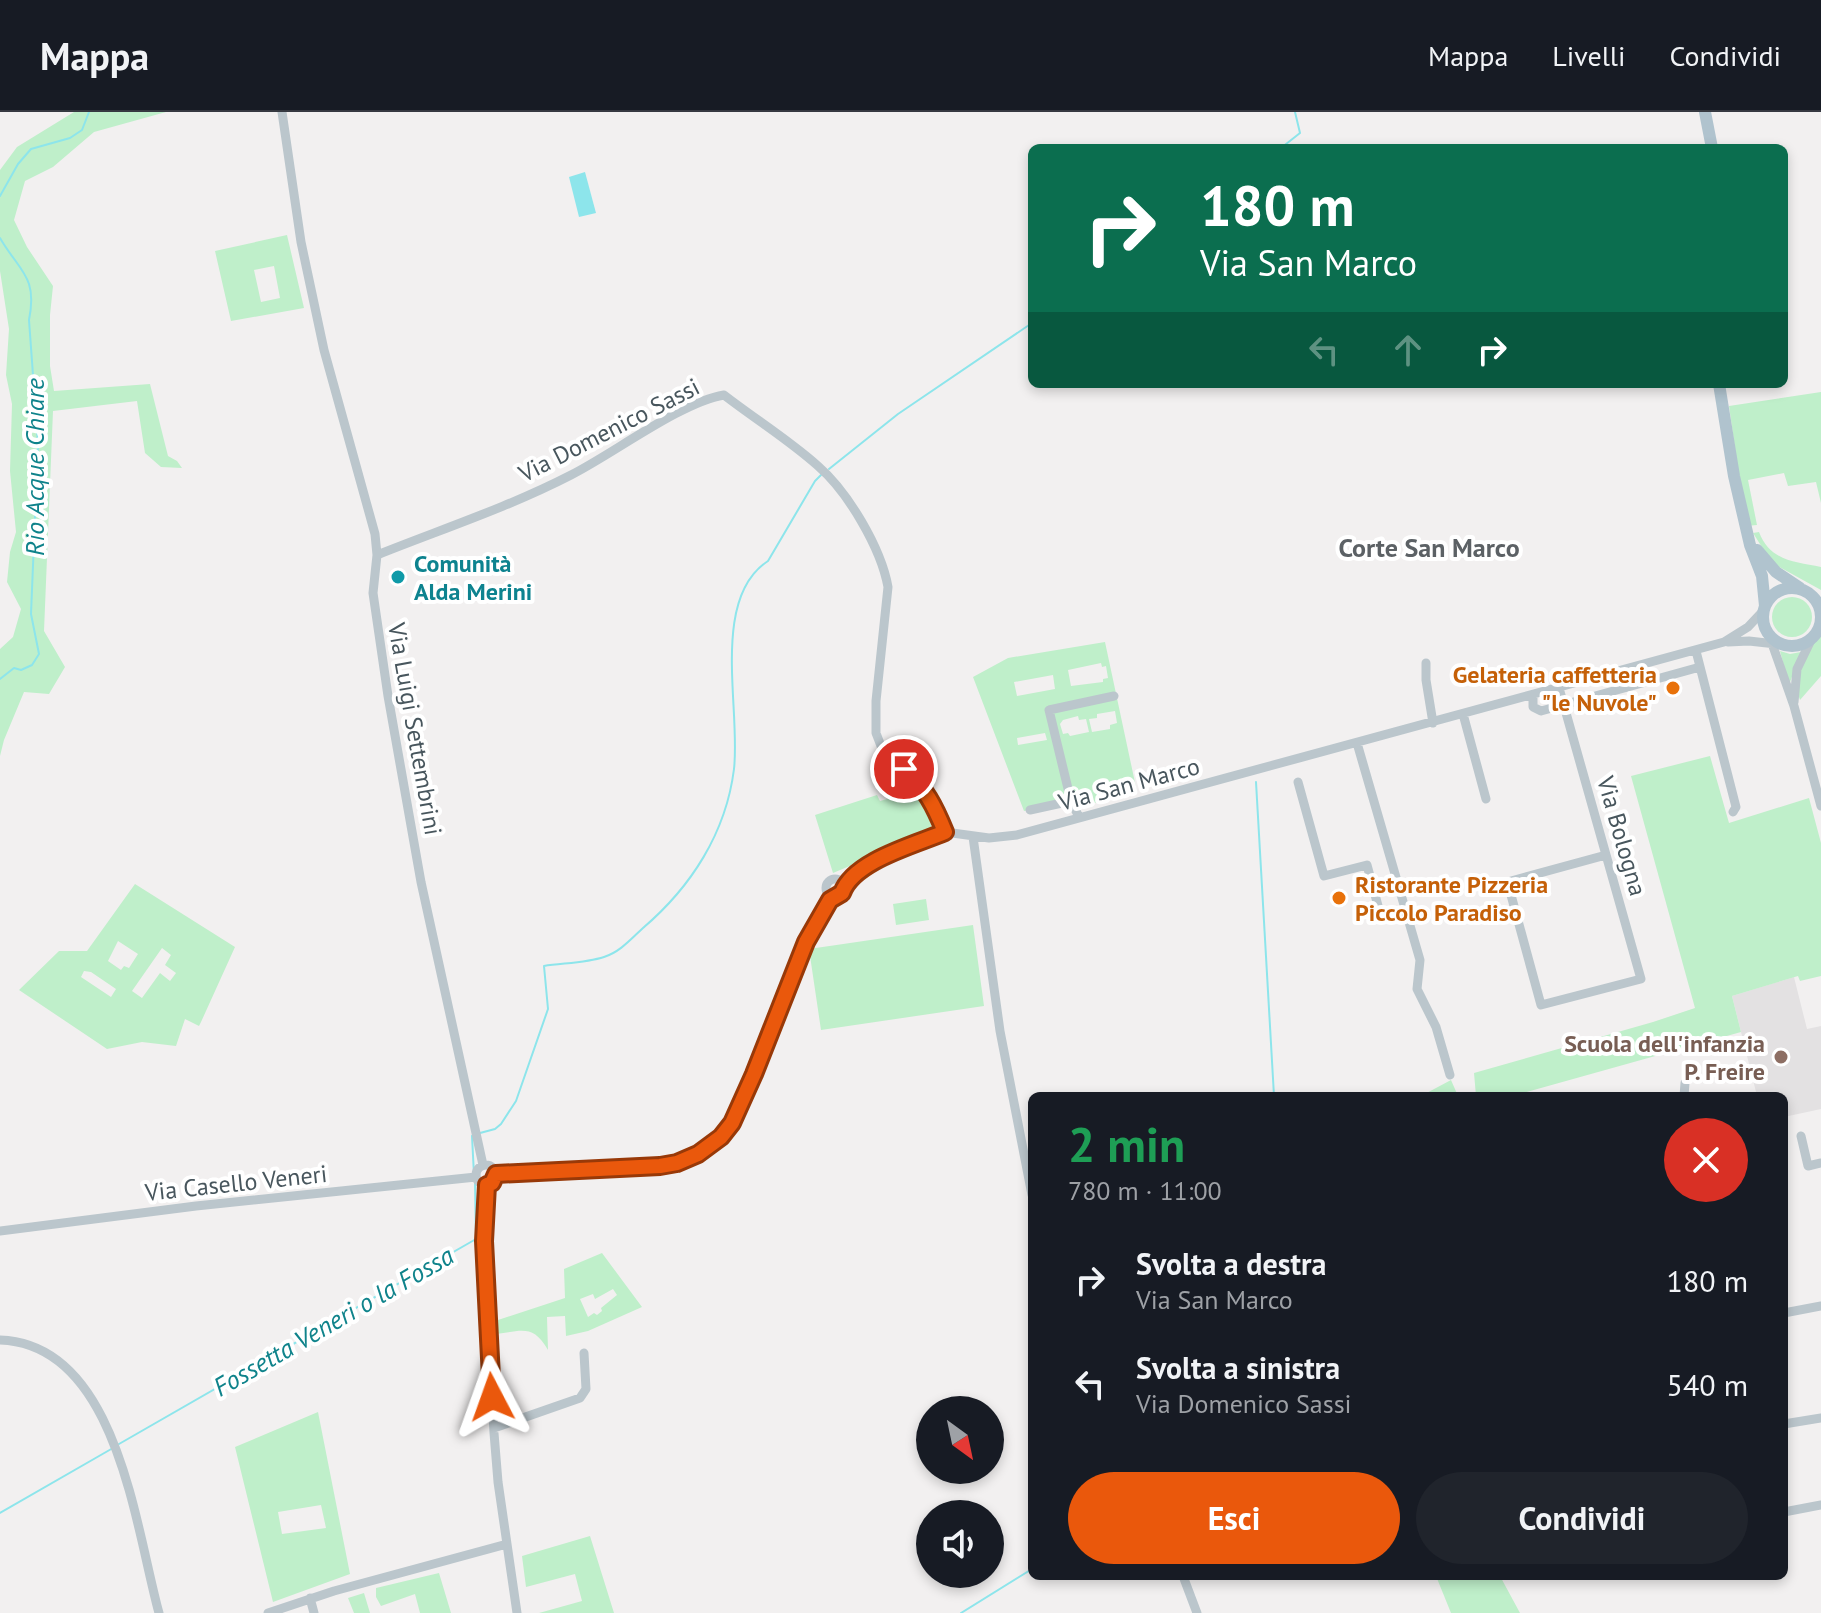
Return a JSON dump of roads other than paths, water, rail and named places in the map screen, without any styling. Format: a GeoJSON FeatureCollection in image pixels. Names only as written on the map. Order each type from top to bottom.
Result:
{"type":"FeatureCollection","features":[{"type":"Feature","properties":{"kind":"main road"},"geometry":{"type":"LineString","coordinates":[[1705,112],[1711,144]]}},
{"type":"Feature","properties":{"kind":"main road"},"geometry":{"type":"LineString","coordinates":[[1720,388],[1725,429],[1749,538],[1762,576],[1763,623],[1775,641],[1799,645],[1817,632],[1821,614],[1819,607],[1811,593],[1771,567],[1749,538]]}},
{"type":"Feature","properties":{"kind":"main road"},"geometry":{"type":"LineString","coordinates":[[1764,608],[1771,596],[1780,590],[1811,593]]}},
{"type":"Feature","properties":{"kind":"street","name":"Via Luigi Settembrini"},"geometry":{"type":"LineString","coordinates":[[282,112],[301,242],[324,350],[375,534],[377,555],[373,593],[386,684],[421,882],[483,1165]]}},
{"type":"Feature","properties":{"kind":"street","name":"Via Domenico Sassi"},"geometry":{"type":"LineString","coordinates":[[377,555],[535,493],[681,412],[724,395],[819,466],[856,515],[876,550],[885,569],[888,587],[876,701],[876,733],[889,755],[920,782],[945,832]]}},
{"type":"Feature","properties":{"kind":"street","name":"Via San Marco"},"geometry":{"type":"LineString","coordinates":[[945,832],[1006,838],[1433,723],[1724,642],[1748,627],[1764,608]]}},
{"type":"Feature","properties":{"kind":"street"},"geometry":{"type":"LineString","coordinates":[[1794,706],[1797,669],[1817,632]]}},
{"type":"Feature","properties":{"kind":"street","name":"Via San Marco"},"geometry":{"type":"LineString","coordinates":[[1724,642],[1775,641]]}},
{"type":"Feature","properties":{"kind":"street"},"geometry":{"type":"LineString","coordinates":[[1775,641],[1821,806]]}},
{"type":"Feature","properties":{"kind":"street"},"geometry":{"type":"LineString","coordinates":[[1696,651],[1736,807],[1733,812]]}},
{"type":"Feature","properties":{"kind":"street"},"geometry":{"type":"LineString","coordinates":[[1426,663],[1433,723]]}},
{"type":"Feature","properties":{"kind":"street"},"geometry":{"type":"LineString","coordinates":[[1533,695],[1533,707],[1538,711],[1700,667]]}},
{"type":"Feature","properties":{"kind":"street","name":"Via Bologna"},"geometry":{"type":"LineString","coordinates":[[1559,688],[1641,979],[1541,1005],[1508,884],[1606,855]]}},
{"type":"Feature","properties":{"kind":"street"},"geometry":{"type":"LineString","coordinates":[[1079,817],[1071,801],[1049,710],[1114,696]]}},
{"type":"Feature","properties":{"kind":"street"},"geometry":{"type":"LineString","coordinates":[[1463,714],[1486,799]]}},
{"type":"Feature","properties":{"kind":"street"},"geometry":{"type":"LineString","coordinates":[[1357,743],[1420,960],[1417,989],[1436,1027],[1450,1075]]}},
{"type":"Feature","properties":{"kind":"street"},"geometry":{"type":"LineString","coordinates":[[1292,760],[1324,876],[1367,865],[1381,917]]}},
{"type":"Feature","properties":{"kind":"street"},"geometry":{"type":"LineString","coordinates":[[1810,764],[1821,762]]}},
{"type":"Feature","properties":{"kind":"street"},"geometry":{"type":"LineString","coordinates":[[1030,810],[1071,801]]}},
{"type":"Feature","properties":{"kind":"street"},"geometry":{"type":"LineString","coordinates":[[496,1174],[660,1166],[689,1159],[711,1146],[726,1130],[740,1107],[789,981],[831,894],[827,883],[840,882],[867,865],[945,832]]}},
{"type":"Feature","properties":{"kind":"street"},"geometry":{"type":"LineString","coordinates":[[973,837],[1000,1031],[1028,1174]]}},
{"type":"Feature","properties":{"kind":"street"},"geometry":{"type":"LineString","coordinates":[[831,894],[842,893],[840,882]]}},
{"type":"Feature","properties":{"kind":"street"},"geometry":{"type":"LineString","coordinates":[[1684,1092],[1685,1083]]}},
{"type":"Feature","properties":{"kind":"street"},"geometry":{"type":"LineString","coordinates":[[1801,1136],[1808,1166],[1821,1163]]}},
{"type":"Feature","properties":{"kind":"street"},"geometry":{"type":"LineString","coordinates":[[483,1165],[492,1167],[496,1174],[492,1183],[487,1185],[474,1178],[483,1165]]}},
{"type":"Feature","properties":{"kind":"street","name":"Via Casello Veneri"},"geometry":{"type":"LineString","coordinates":[[0,1231],[196,1206],[474,1178]]}},
{"type":"Feature","properties":{"kind":"street"},"geometry":{"type":"LineString","coordinates":[[487,1185],[485,1257],[494,1428],[517,1613]]}},
{"type":"Feature","properties":{"kind":"street"},"geometry":{"type":"LineString","coordinates":[[1788,1312],[1821,1306]]}},
{"type":"Feature","properties":{"kind":"street"},"geometry":{"type":"LineString","coordinates":[[0,1340],[29,1343],[56,1359],[77,1377],[102,1415],[133,1508],[159,1613]]}},
{"type":"Feature","properties":{"kind":"street"},"geometry":{"type":"LineString","coordinates":[[494,1428],[580,1398],[586,1389],[584,1353]]}},
{"type":"Feature","properties":{"kind":"street"},"geometry":{"type":"LineString","coordinates":[[1788,1423],[1821,1418]]}},
{"type":"Feature","properties":{"kind":"street"},"geometry":{"type":"LineString","coordinates":[[1788,1511],[1821,1505]]}},
{"type":"Feature","properties":{"kind":"street"},"geometry":{"type":"LineString","coordinates":[[268,1613],[310,1598],[507,1544]]}},
{"type":"Feature","properties":{"kind":"street"},"geometry":{"type":"LineString","coordinates":[[1185,1580],[1197,1613]]}},
{"type":"Feature","properties":{"kind":"street"},"geometry":{"type":"LineString","coordinates":[[310,1598],[314,1613]]}},
{"type":"Feature","properties":{"kind":"water"},"geometry":{"type":"Polygon","coordinates":[[[585,172],[596,213],[579,217],[569,177],[585,172]]]}},
{"type":"Feature","properties":{"kind":"waterway","name":"Rio Acque Chiare"},"geometry":{"type":"LineString","coordinates":[[0,196],[18,164],[31,149],[70,138],[82,130],[89,112]]}},
{"type":"Feature","properties":{"kind":"waterway","name":"Fossetta Veneri o la Fossa"},"geometry":{"type":"LineString","coordinates":[[1286,144],[1300,133],[1295,112]]}},
{"type":"Feature","properties":{"kind":"waterway","name":"Rio Acque Chiare"},"geometry":{"type":"LineString","coordinates":[[0,238],[25,275],[31,293],[29,320],[38,444],[31,614],[39,654],[32,665],[21,670],[14,668],[0,679]]}},
{"type":"Feature","properties":{"kind":"waterway","name":"Fossetta Veneri o la Fossa"},"geometry":{"type":"LineString","coordinates":[[829,469],[898,414],[1028,326]]}},
{"type":"Feature","properties":{"kind":"waterway","name":"Fossetta Veneri o la Fossa"},"geometry":{"type":"LineString","coordinates":[[480,1133],[501,1124],[516,1101],[548,1009],[544,966],[597,959],[620,949],[676,895],[704,857],[723,815],[734,769],[732,657],[739,601],[750,578],[768,561],[821,475]]}},
{"type":"Feature","properties":{"kind":"waterway"},"geometry":{"type":"LineString","coordinates":[[1256,782],[1274,1092]]}},
{"type":"Feature","properties":{"kind":"waterway","name":"Fossetta Veneri o la Fossa"},"geometry":{"type":"LineString","coordinates":[[474,1135],[474,1175]]}},
{"type":"Feature","properties":{"kind":"waterway","name":"Fossetta Veneri o la Fossa"},"geometry":{"type":"LineString","coordinates":[[119,1444],[476,1239],[475,1181]]}},
{"type":"Feature","properties":{"kind":"waterway","name":"Fossetta Veneri o la Fossa"},"geometry":{"type":"LineString","coordinates":[[0,1513],[113,1448]]}},
{"type":"Feature","properties":{"kind":"waterway"},"geometry":{"type":"LineString","coordinates":[[961,1613],[1028,1571]]}},
{"type":"Feature","properties":{"kind":"place","name":"Comunità Alda Merini"},"geometry":{"type":"Point","coordinates":[398,577]}},
{"type":"Feature","properties":{"kind":"place","name":"Gelateria caffetteria \"le Nuvole\""},"geometry":{"type":"Point","coordinates":[1673,688]}},
{"type":"Feature","properties":{"kind":"place","name":"Ristorante Pizzeria Piccolo Paradiso"},"geometry":{"type":"Point","coordinates":[1339,898]}},
{"type":"Feature","properties":{"kind":"place","name":"Scuola dell'infanzia P. Freire"},"geometry":{"type":"Point","coordinates":[1781,1057]}},
{"type":"Feature","properties":{"kind":"district","name":"Corte San Marco"},"geometry":{"type":"Point","coordinates":[1429,547]}}]}
